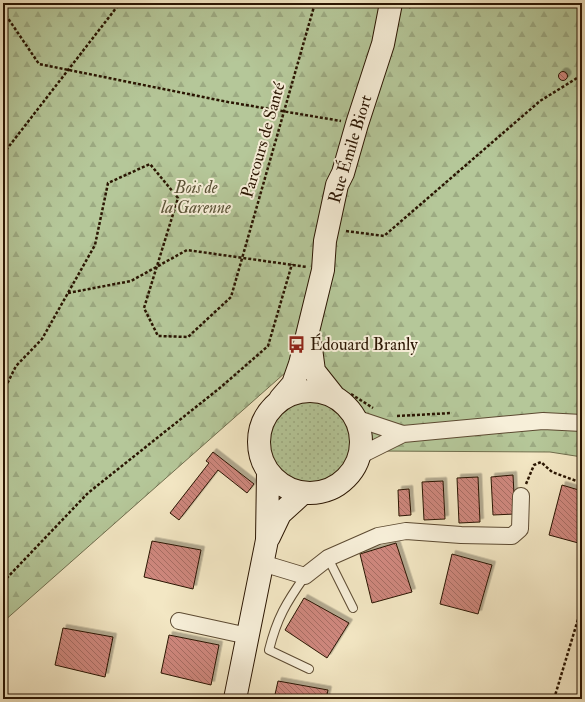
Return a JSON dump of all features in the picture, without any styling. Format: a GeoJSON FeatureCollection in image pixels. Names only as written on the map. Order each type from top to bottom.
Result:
{"type":"FeatureCollection","features":[{"type":"Feature","properties":{"kind":"street","name":"Rue Émile Biort"},"geometry":{"type":"LineString","coordinates":[[280,399],[294,384],[323,270],[325,241],[329,216],[337,185],[343,173],[383,44],[400,7]]}},
{"type":"Feature","properties":{"kind":"street","name":"Rue Émile Biort"},"geometry":{"type":"LineString","coordinates":[[316,297],[309,338],[312,364],[319,379],[340,394]]}},
{"type":"Feature","properties":{"kind":"street"},"geometry":{"type":"LineString","coordinates":[[306,390],[340,394],[355,418],[360,430],[361,443],[359,456],[352,471],[341,483],[327,490],[303,492],[294,491],[280,484],[268,472],[261,457],[258,441],[260,430],[269,411],[280,399],[293,393],[306,390]]}},
{"type":"Feature","properties":{"kind":"street"},"geometry":{"type":"LineString","coordinates":[[355,418],[403,434]]}},
{"type":"Feature","properties":{"kind":"street"},"geometry":{"type":"LineString","coordinates":[[359,456],[403,434],[529,422],[582,423]]}},
{"type":"Feature","properties":{"kind":"street"},"geometry":{"type":"LineString","coordinates":[[235,699],[267,540],[268,472]]}},
{"type":"Feature","properties":{"kind":"street"},"geometry":{"type":"LineString","coordinates":[[267,540],[280,514],[303,492]]}},
{"type":"Feature","properties":{"kind":"street"},"geometry":{"type":"LineString","coordinates":[[262,563],[305,576],[328,558],[378,536],[406,531],[461,535],[512,536],[520,528],[521,496]]}},
{"type":"Feature","properties":{"kind":"street"},"geometry":{"type":"LineString","coordinates":[[179,620],[248,636]]}},
{"type":"Feature","properties":{"kind":"lane"},"geometry":{"type":"LineString","coordinates":[[328,558],[352,608]]}},
{"type":"Feature","properties":{"kind":"lane"},"geometry":{"type":"LineString","coordinates":[[305,576],[288,601],[276,624],[269,650],[309,668]]}},
{"type":"Feature","properties":{"kind":"path"},"geometry":{"type":"LineString","coordinates":[[3,154],[120,3]]}},
{"type":"Feature","properties":{"kind":"path","name":"Parcours de Santé"},"geometry":{"type":"LineString","coordinates":[[3,392],[16,366],[42,339],[95,244],[108,183],[150,164],[178,198],[144,308],[158,336],[188,337],[231,297],[315,3]]}},
{"type":"Feature","properties":{"kind":"path"},"geometry":{"type":"LineString","coordinates":[[400,7],[411,3]]}},
{"type":"Feature","properties":{"kind":"path"},"geometry":{"type":"LineString","coordinates":[[3,11],[39,64],[228,102],[357,124]]}},
{"type":"Feature","properties":{"kind":"path"},"geometry":{"type":"LineString","coordinates":[[346,231],[384,236],[540,101],[582,75]]}},
{"type":"Feature","properties":{"kind":"path"},"geometry":{"type":"LineString","coordinates":[[345,238],[348,224]]}},
{"type":"Feature","properties":{"kind":"path"},"geometry":{"type":"LineString","coordinates":[[67,294],[131,281],[187,250],[292,264],[323,270]]}},
{"type":"Feature","properties":{"kind":"path"},"geometry":{"type":"LineString","coordinates":[[3,582],[88,493],[221,387],[268,346],[292,264]]}},
{"type":"Feature","properties":{"kind":"path"},"geometry":{"type":"LineString","coordinates":[[340,394],[376,410]]}},
{"type":"Feature","properties":{"kind":"path"},"geometry":{"type":"LineString","coordinates":[[393,415],[454,413]]}},
{"type":"Feature","properties":{"kind":"path"},"geometry":{"type":"LineString","coordinates":[[521,496],[534,465],[541,462],[552,472],[582,483]]}},
{"type":"Feature","properties":{"kind":"path"},"geometry":{"type":"LineString","coordinates":[[554,699],[582,606]]}},
{"type":"Feature","properties":{"kind":"green space","name":"Bois de la Garenne"},"geometry":{"type":"Polygon","coordinates":[[[3,3],[582,3],[582,457],[550,452],[376,451],[294,365],[3,622],[3,3]]]}},
{"type":"Feature","properties":{"kind":"green space"},"geometry":{"type":"Polygon","coordinates":[[[312,398],[328,401],[336,405],[348,417],[352,425],[355,441],[352,457],[348,465],[336,477],[328,481],[312,484],[296,481],[288,477],[276,465],[272,457],[269,441],[272,425],[276,417],[288,405],[296,401],[312,398]]]}},
{"type":"Feature","properties":{"kind":"building"},"geometry":{"type":"Polygon","coordinates":[[[563,71],[568,76],[563,81],[558,76],[563,71]]]}},
{"type":"Feature","properties":{"kind":"building"},"geometry":{"type":"Polygon","coordinates":[[[213,452],[254,484],[247,493],[218,470],[179,520],[170,513],[209,463],[206,461],[213,452]]]}},
{"type":"Feature","properties":{"kind":"building"},"geometry":{"type":"Polygon","coordinates":[[[513,475],[515,514],[493,515],[491,477],[513,475]]]}},
{"type":"Feature","properties":{"kind":"building"},"geometry":{"type":"Polygon","coordinates":[[[478,477],[480,522],[459,523],[457,478],[478,477]]]}},
{"type":"Feature","properties":{"kind":"building"},"geometry":{"type":"Polygon","coordinates":[[[443,481],[445,519],[424,520],[422,482],[443,481]]]}},
{"type":"Feature","properties":{"kind":"building"},"geometry":{"type":"Polygon","coordinates":[[[562,485],[582,491],[582,544],[549,535],[562,485]]]}},
{"type":"Feature","properties":{"kind":"building"},"geometry":{"type":"Polygon","coordinates":[[[409,489],[411,515],[399,516],[398,490],[409,489]]]}},
{"type":"Feature","properties":{"kind":"building"},"geometry":{"type":"Polygon","coordinates":[[[152,541],[201,550],[193,589],[144,577],[152,541]]]}},
{"type":"Feature","properties":{"kind":"building"},"geometry":{"type":"Polygon","coordinates":[[[396,543],[412,592],[372,603],[360,554],[396,543]]]}},
{"type":"Feature","properties":{"kind":"building"},"geometry":{"type":"Polygon","coordinates":[[[452,554],[492,565],[478,614],[440,604],[452,554]]]}},
{"type":"Feature","properties":{"kind":"building"},"geometry":{"type":"Polygon","coordinates":[[[304,598],[349,623],[327,658],[285,630],[304,598]]]}},
{"type":"Feature","properties":{"kind":"building"},"geometry":{"type":"Polygon","coordinates":[[[63,628],[113,637],[105,677],[55,665],[63,628]]]}},
{"type":"Feature","properties":{"kind":"building"},"geometry":{"type":"Polygon","coordinates":[[[169,635],[219,645],[211,685],[161,673],[169,635]]]}},
{"type":"Feature","properties":{"kind":"building"},"geometry":{"type":"Polygon","coordinates":[[[278,681],[328,690],[326,699],[274,699],[278,681]]]}},
{"type":"Feature","properties":{"kind":"place","name":"Édouard Branly"},"geometry":{"type":"Point","coordinates":[297,344]}}]}
